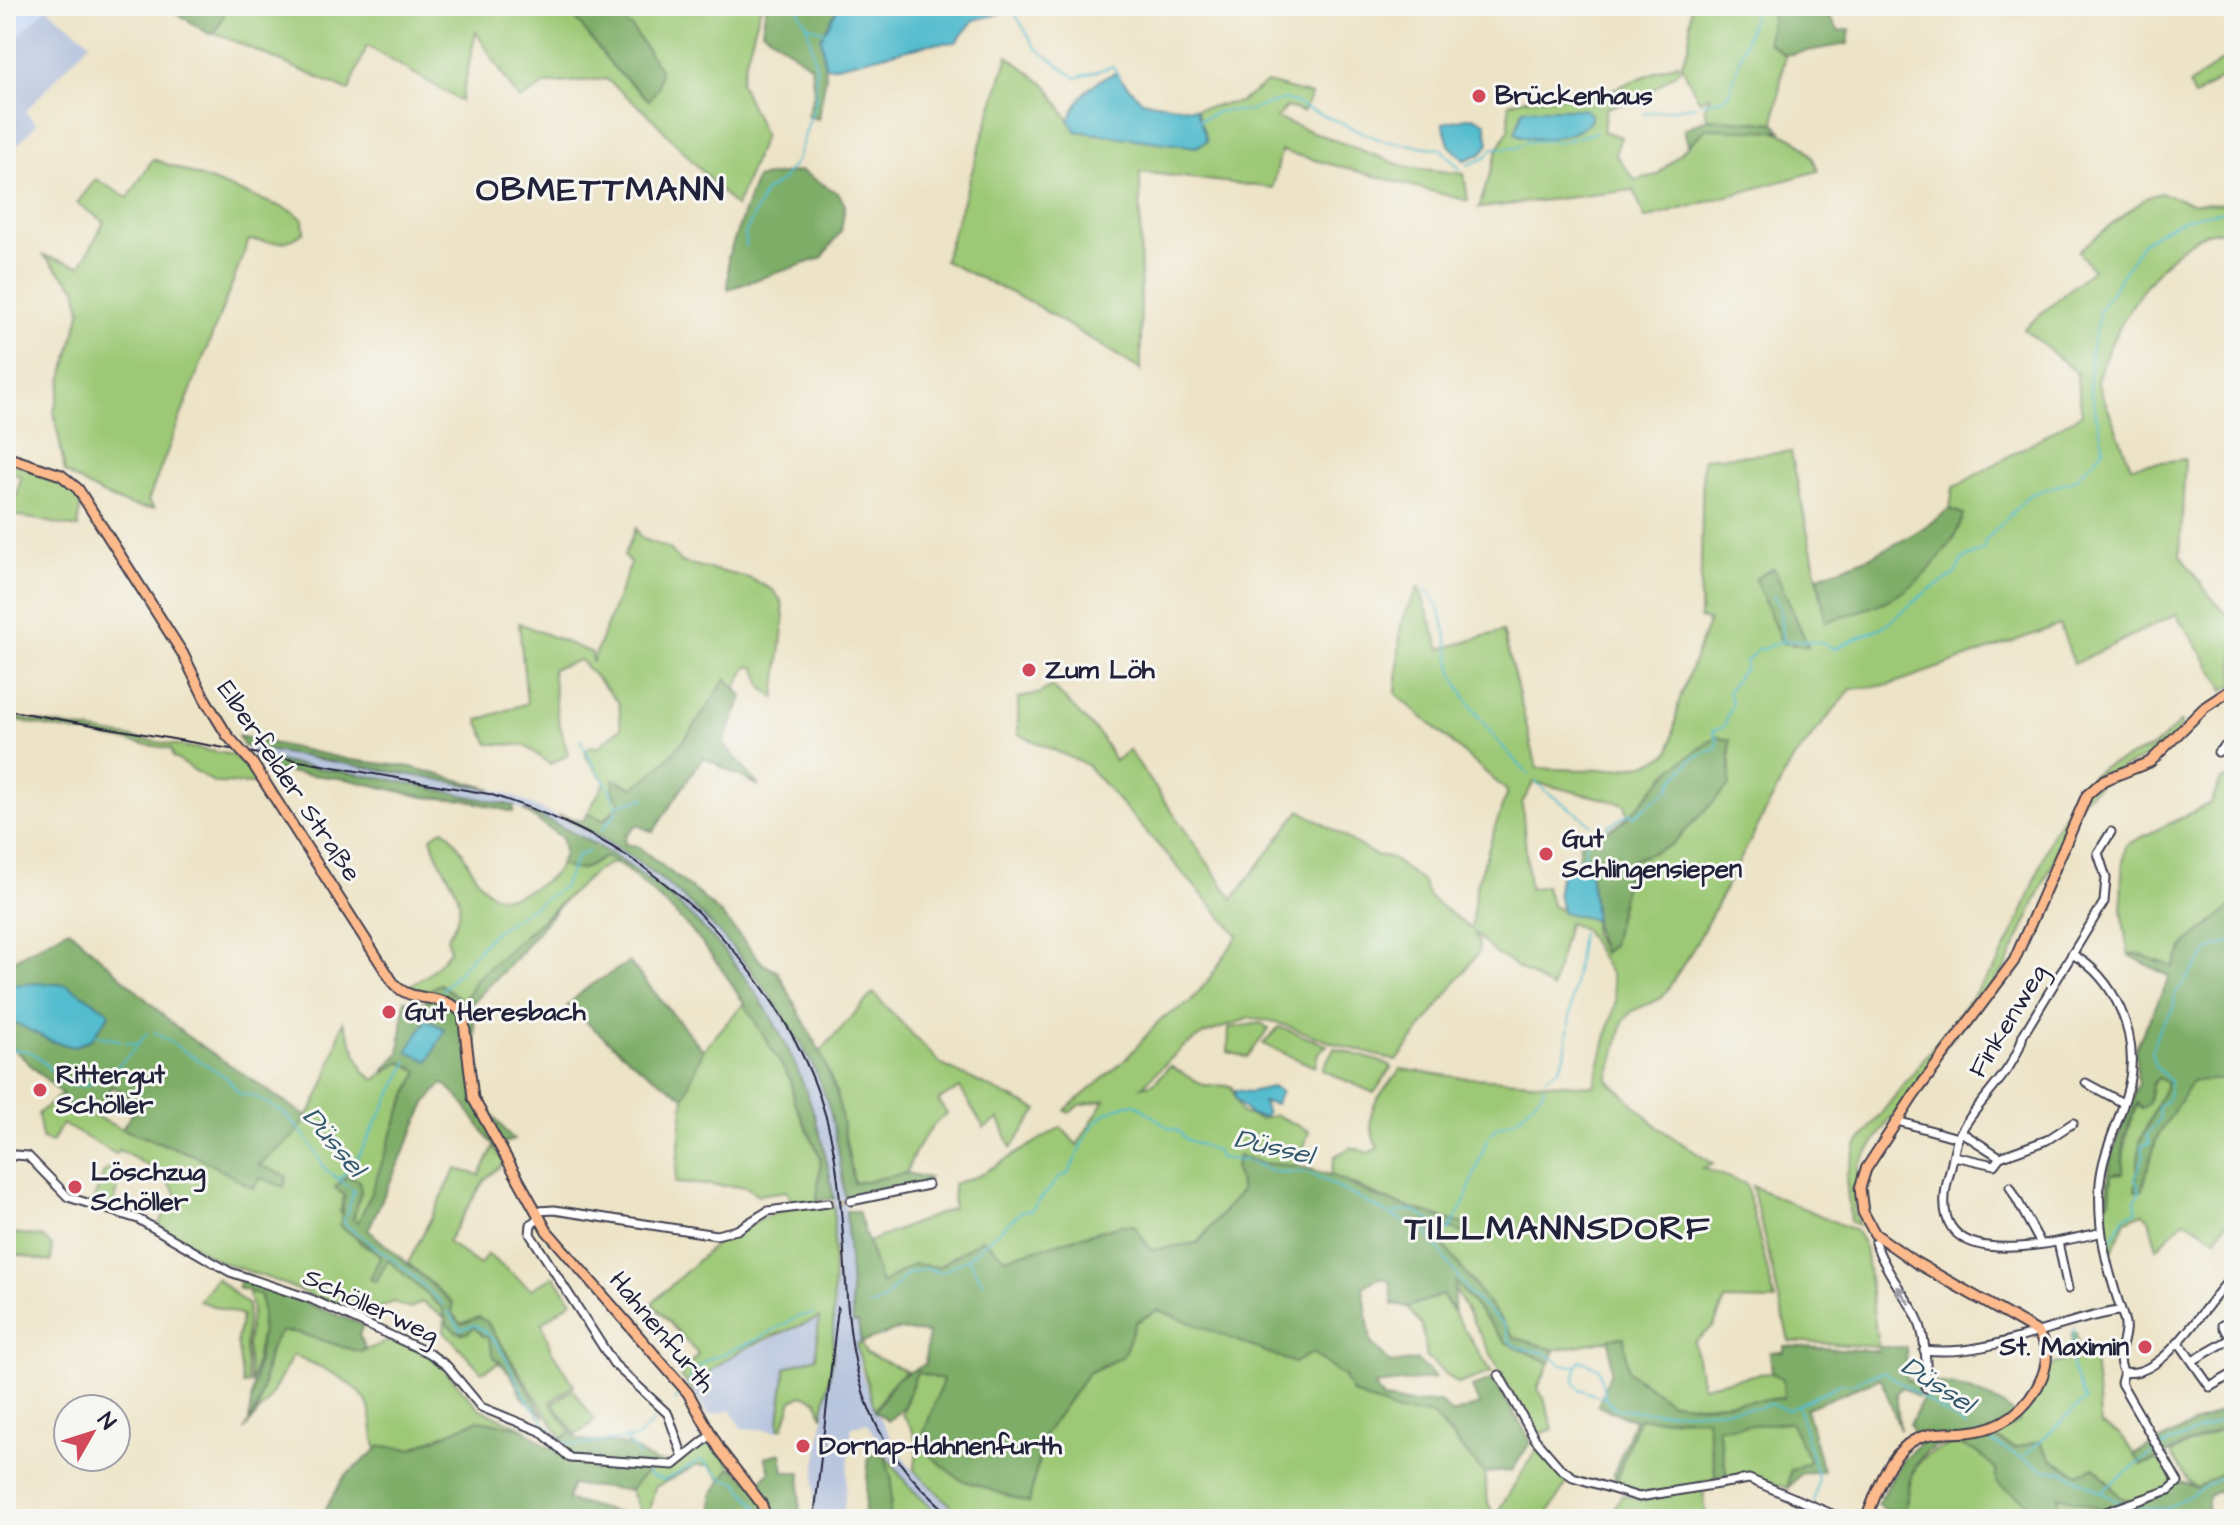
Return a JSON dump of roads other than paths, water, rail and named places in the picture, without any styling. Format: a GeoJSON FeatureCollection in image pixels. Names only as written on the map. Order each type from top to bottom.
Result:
{"type":"FeatureCollection","features":[{"type":"Feature","properties":{"kind":"main road","name":"Elberfelder Straße"},"geometry":{"type":"LineString","coordinates":[[6,457],[61,475],[78,489],[183,654],[227,735],[253,764],[394,984],[410,996],[441,1000],[463,1014],[473,1098],[497,1141]]}},
{"type":"Feature","properties":{"kind":"main road"},"geometry":{"type":"LineString","coordinates":[[1866,1519],[1887,1471],[1902,1449],[1927,1434],[1982,1429],[2015,1415],[2030,1401],[2047,1359],[2043,1341],[2036,1331],[1915,1262],[1869,1226],[1860,1203],[1862,1180],[1944,1052],[1998,987],[2014,961],[2087,795],[2104,780],[2150,762],[2205,707],[2234,688]]}},
{"type":"Feature","properties":{"kind":"main road","name":"Hahnenfurth"},"geometry":{"type":"LineString","coordinates":[[497,1141],[556,1243],[688,1393],[711,1435],[761,1503],[767,1519]]}},
{"type":"Feature","properties":{"kind":"street"},"geometry":{"type":"LineString","coordinates":[[2218,752],[2234,739]]}},
{"type":"Feature","properties":{"kind":"street","name":"Finkenweg"},"geometry":{"type":"LineString","coordinates":[[2099,1233],[2058,1242],[1987,1248],[1960,1236],[1950,1223],[1945,1205],[1959,1135],[2016,1053],[2023,1035],[2104,902],[2106,878],[2098,853],[2111,832]]}},
{"type":"Feature","properties":{"kind":"street"},"geometry":{"type":"LineString","coordinates":[[2072,954],[2094,966],[2107,982],[2123,1016],[2131,1068],[2123,1103],[2110,1134],[2101,1179],[2099,1233],[2119,1311],[2125,1321],[2121,1383],[2178,1482],[2169,1490],[2086,1519]]}},
{"type":"Feature","properties":{"kind":"street"},"geometry":{"type":"LineString","coordinates":[[2086,1083],[2123,1103]]}},
{"type":"Feature","properties":{"kind":"street"},"geometry":{"type":"LineString","coordinates":[[1897,1121],[1959,1135],[2000,1157]]}},
{"type":"Feature","properties":{"kind":"street"},"geometry":{"type":"LineString","coordinates":[[1954,1156],[1994,1165],[2000,1157],[2047,1140],[2073,1123]]}},
{"type":"Feature","properties":{"kind":"street","name":"Schöllerweg"},"geometry":{"type":"LineString","coordinates":[[6,1160],[18,1154],[28,1156],[70,1198],[138,1219],[230,1272],[311,1299],[429,1353],[447,1366],[481,1407],[540,1431],[570,1458],[674,1465],[711,1435]]}},
{"type":"Feature","properties":{"kind":"street"},"geometry":{"type":"LineString","coordinates":[[851,1201],[928,1185]]}},
{"type":"Feature","properties":{"kind":"street"},"geometry":{"type":"LineString","coordinates":[[2010,1187],[2041,1244]]}},
{"type":"Feature","properties":{"kind":"street"},"geometry":{"type":"LineString","coordinates":[[683,1457],[668,1414],[614,1364],[530,1234],[531,1224],[539,1214],[716,1235],[737,1230],[768,1211],[828,1203]]}},
{"type":"Feature","properties":{"kind":"street"},"geometry":{"type":"LineString","coordinates":[[2058,1242],[2068,1289]]}},
{"type":"Feature","properties":{"kind":"street"},"geometry":{"type":"LineString","coordinates":[[1875,1243],[1895,1284],[1914,1311],[1924,1350],[1926,1388]]}},
{"type":"Feature","properties":{"kind":"street"},"geometry":{"type":"LineString","coordinates":[[2124,1372],[2134,1373],[2153,1365],[2180,1344],[2203,1309],[2234,1275]]}},
{"type":"Feature","properties":{"kind":"street"},"geometry":{"type":"LineString","coordinates":[[1924,1350],[2000,1343],[2119,1311]]}},
{"type":"Feature","properties":{"kind":"street"},"geometry":{"type":"LineString","coordinates":[[2194,1360],[2233,1339],[2222,1325]]}},
{"type":"Feature","properties":{"kind":"street"},"geometry":{"type":"LineString","coordinates":[[2180,1344],[2210,1387],[2234,1373]]}},
{"type":"Feature","properties":{"kind":"street"},"geometry":{"type":"LineString","coordinates":[[1499,1375],[1535,1439],[1560,1468],[1573,1477],[1639,1497],[1749,1479],[1844,1519]]}},
{"type":"Feature","properties":{"kind":"water"},"geometry":{"type":"Polygon","coordinates":[[[839,6],[1001,8],[1000,14],[974,20],[956,42],[930,44],[832,67],[825,66],[821,38],[839,6]]]}},
{"type":"Feature","properties":{"kind":"water"},"geometry":{"type":"Polygon","coordinates":[[[1115,73],[1142,101],[1196,109],[1207,141],[1196,147],[1076,131],[1069,121],[1077,104],[1098,81],[1115,73]]]}},
{"type":"Feature","properties":{"kind":"water"},"geometry":{"type":"Polygon","coordinates":[[[1523,109],[1583,109],[1591,114],[1591,120],[1566,135],[1533,138],[1515,133],[1523,109]]]}},
{"type":"Feature","properties":{"kind":"water"},"geometry":{"type":"Polygon","coordinates":[[[1472,117],[1485,122],[1489,144],[1481,154],[1464,160],[1449,145],[1443,123],[1472,117]]]}},
{"type":"Feature","properties":{"kind":"water"},"geometry":{"type":"Polygon","coordinates":[[[1561,869],[1590,870],[1595,920],[1562,912],[1558,892],[1561,869]]]}},
{"type":"Feature","properties":{"kind":"water"},"geometry":{"type":"Polygon","coordinates":[[[6,985],[67,985],[107,1010],[109,1015],[91,1039],[74,1047],[51,1041],[18,1024],[6,1026],[6,985]]]}},
{"type":"Feature","properties":{"kind":"water"},"geometry":{"type":"Polygon","coordinates":[[[426,1020],[445,1029],[429,1061],[407,1052],[426,1020]]]}},
{"type":"Feature","properties":{"kind":"water"},"geometry":{"type":"Polygon","coordinates":[[[1272,1087],[1281,1092],[1275,1104],[1263,1102],[1267,1114],[1264,1117],[1250,1115],[1235,1099],[1235,1090],[1249,1092],[1272,1087]]]}},
{"type":"Feature","properties":{"kind":"waterway"},"geometry":{"type":"LineString","coordinates":[[796,6],[807,25],[825,32]]}},
{"type":"Feature","properties":{"kind":"waterway"},"geometry":{"type":"LineString","coordinates":[[1700,103],[1723,99],[1730,91],[1756,6]]}},
{"type":"Feature","properties":{"kind":"waterway"},"geometry":{"type":"LineString","coordinates":[[1013,10],[1035,47],[1076,78],[1113,66],[1119,77]]}},
{"type":"Feature","properties":{"kind":"waterway"},"geometry":{"type":"LineString","coordinates":[[746,246],[745,234],[765,192],[782,180],[797,160],[816,99],[816,68],[807,25]]}},
{"type":"Feature","properties":{"kind":"waterway"},"geometry":{"type":"LineString","coordinates":[[1198,121],[1220,111],[1248,111],[1285,99],[1383,141],[1441,149],[1460,169]]}},
{"type":"Feature","properties":{"kind":"waterway"},"geometry":{"type":"LineString","coordinates":[[1644,113],[1695,106]]}},
{"type":"Feature","properties":{"kind":"waterway"},"geometry":{"type":"LineString","coordinates":[[1467,165],[1485,158],[1493,148],[1516,148],[1526,142],[1549,140],[1557,143],[1596,132]]}},
{"type":"Feature","properties":{"kind":"waterway"},"geometry":{"type":"LineString","coordinates":[[1608,826],[1630,813],[1634,816],[1671,788],[1671,783],[1693,758],[1716,748],[1718,742],[1713,731],[1724,727],[1732,703],[1728,692],[1745,670],[1745,663],[1759,648],[1762,650],[1777,643],[1798,640],[1818,642],[1834,649],[1886,625],[1926,592],[1954,575],[1963,559],[1984,549],[1985,541],[2029,495],[2074,480],[2102,452],[2103,444],[2090,388],[2090,355],[2100,310],[2142,243],[2185,220],[2209,213],[2234,211]]}},
{"type":"Feature","properties":{"kind":"waterway"},"geometry":{"type":"LineString","coordinates":[[1425,590],[1431,594],[1440,612],[1451,663],[1462,691],[1495,738],[1529,775]]}},
{"type":"Feature","properties":{"kind":"waterway"},"geometry":{"type":"LineString","coordinates":[[1773,596],[1780,608],[1782,640]]}},
{"type":"Feature","properties":{"kind":"waterway"},"geometry":{"type":"LineString","coordinates":[[581,740],[615,803],[616,813],[601,831]]}},
{"type":"Feature","properties":{"kind":"waterway"},"geometry":{"type":"LineString","coordinates":[[1536,782],[1591,825]]}},
{"type":"Feature","properties":{"kind":"waterway"},"geometry":{"type":"LineString","coordinates":[[615,806],[645,798]]}},
{"type":"Feature","properties":{"kind":"waterway"},"geometry":{"type":"LineString","coordinates":[[1579,871],[1578,860],[1584,856],[1587,842]]}},
{"type":"Feature","properties":{"kind":"waterway"},"geometry":{"type":"LineString","coordinates":[[443,989],[494,932],[563,887],[578,855],[589,852]]}},
{"type":"Feature","properties":{"kind":"waterway"},"geometry":{"type":"LineString","coordinates":[[1546,1077],[1559,1069],[1565,1055],[1581,932]]}},
{"type":"Feature","properties":{"kind":"waterway"},"geometry":{"type":"LineString","coordinates":[[2107,1248],[2125,1216],[2137,1211],[2135,1200],[2140,1191],[2135,1179],[2144,1155],[2141,1146],[2150,1143],[2147,1136],[2160,1118],[2158,1108],[2168,1099],[2170,1081],[2155,1066],[2151,1051],[2160,1027],[2173,1009],[2175,994],[2210,949],[2234,941]]}},
{"type":"Feature","properties":{"kind":"waterway"},"geometry":{"type":"LineString","coordinates":[[426,1021],[433,1008]]}},
{"type":"Feature","properties":{"kind":"waterway","name":"Düssel"},"geometry":{"type":"LineString","coordinates":[[154,1032],[226,1077],[240,1094],[252,1095],[284,1113],[306,1137],[326,1170],[354,1191],[344,1221],[346,1225],[403,1267],[444,1305]]}},
{"type":"Feature","properties":{"kind":"waterway","name":"Düssel"},"geometry":{"type":"LineString","coordinates":[[6,1060],[9,1050],[28,1051],[39,1057],[61,1079],[73,1085],[86,1085],[110,1073],[147,1033]]}},
{"type":"Feature","properties":{"kind":"waterway"},"geometry":{"type":"LineString","coordinates":[[95,1035],[122,1041]]}},
{"type":"Feature","properties":{"kind":"waterway"},"geometry":{"type":"LineString","coordinates":[[126,1042],[137,1044]]}},
{"type":"Feature","properties":{"kind":"waterway"},"geometry":{"type":"LineString","coordinates":[[340,1178],[357,1159],[408,1062]]}},
{"type":"Feature","properties":{"kind":"waterway"},"geometry":{"type":"LineString","coordinates":[[1395,1213],[1412,1210],[1449,1231],[1464,1203],[1488,1137],[1497,1127],[1517,1119],[1544,1091],[1544,1086]]}},
{"type":"Feature","properties":{"kind":"waterway","name":"Düssel"},"geometry":{"type":"LineString","coordinates":[[867,1307],[883,1301],[907,1274],[927,1268],[941,1273],[968,1258],[1022,1211],[1031,1210],[1061,1176],[1068,1174],[1092,1126],[1106,1113],[1136,1104],[1169,1128],[1179,1131],[1185,1139],[1217,1151],[1219,1158],[1249,1161],[1275,1172],[1308,1172],[1412,1226],[1421,1224],[1469,1293],[1505,1326],[1510,1342],[1517,1347],[1546,1353],[1562,1365],[1577,1366],[1580,1360],[1599,1368],[1605,1398],[1614,1408],[1668,1412],[1760,1408],[1770,1404],[1788,1410],[1842,1383],[1853,1384],[1867,1376],[1884,1372],[1966,1427]]}},
{"type":"Feature","properties":{"kind":"waterway"},"geometry":{"type":"LineString","coordinates":[[968,1258],[983,1283]]}},
{"type":"Feature","properties":{"kind":"waterway","name":"Düssel"},"geometry":{"type":"LineString","coordinates":[[448,1311],[460,1329],[475,1325],[491,1338],[525,1396],[561,1442],[577,1445],[636,1438],[653,1422]]}},
{"type":"Feature","properties":{"kind":"waterway","name":"Düssel"},"geometry":{"type":"LineString","coordinates":[[687,1386],[693,1372],[705,1361],[754,1341],[799,1316],[813,1314]]}},
{"type":"Feature","properties":{"kind":"waterway"},"geometry":{"type":"LineString","coordinates":[[2025,1455],[2085,1400],[2072,1368],[2074,1327]]}},
{"type":"Feature","properties":{"kind":"waterway"},"geometry":{"type":"LineString","coordinates":[[1577,1368],[1574,1382],[1579,1389],[1604,1398]]}},
{"type":"Feature","properties":{"kind":"waterway","name":"Düssel"},"geometry":{"type":"LineString","coordinates":[[675,1401],[683,1391]]}},
{"type":"Feature","properties":{"kind":"waterway"},"geometry":{"type":"LineString","coordinates":[[1798,1406],[1818,1479],[1814,1501]]}},
{"type":"Feature","properties":{"kind":"waterway","name":"Düssel"},"geometry":{"type":"LineString","coordinates":[[2163,1446],[2234,1415]]}},
{"type":"Feature","properties":{"kind":"waterway","name":"Düssel"},"geometry":{"type":"LineString","coordinates":[[1978,1435],[2043,1469],[2064,1472],[2122,1504]]}},
{"type":"Feature","properties":{"kind":"waterway"},"geometry":{"type":"LineString","coordinates":[[627,1441],[639,1456]]}},
{"type":"Feature","properties":{"kind":"waterway","name":"Düssel"},"geometry":{"type":"LineString","coordinates":[[2102,1491],[2152,1453]]}},
{"type":"Feature","properties":{"kind":"waterway"},"geometry":{"type":"LineString","coordinates":[[644,1468],[650,1476],[665,1480],[701,1460],[724,1479],[737,1482],[758,1508],[761,1519]]}},
{"type":"Feature","properties":{"kind":"waterway","name":"Düssel"},"geometry":{"type":"LineString","coordinates":[[2127,1507],[2166,1509],[2234,1470]]}},
{"type":"Feature","properties":{"kind":"waterway"},"geometry":{"type":"LineString","coordinates":[[1811,1511],[1812,1519]]}},
{"type":"Feature","properties":{"kind":"tunnel"},"geometry":{"type":"LineString","coordinates":[[828,1203],[851,1201]]}},
{"type":"Feature","properties":{"kind":"railway"},"geometry":{"type":"LineString","coordinates":[[6,710],[489,794],[577,828],[627,856],[663,883],[731,947],[786,1024],[807,1066],[823,1109],[834,1153],[841,1206],[847,1304],[853,1350],[864,1394],[883,1437],[912,1478],[956,1519]]}},
{"type":"Feature","properties":{"kind":"railway"},"geometry":{"type":"LineString","coordinates":[[814,1519],[838,1307]]}},
{"type":"Feature","properties":{"kind":"place","name":"Brückenhaus"},"geometry":{"type":"Point","coordinates":[1479,96]}},
{"type":"Feature","properties":{"kind":"place","name":"Zum Löh"},"geometry":{"type":"Point","coordinates":[1029,670]}},
{"type":"Feature","properties":{"kind":"place","name":"Gut Schlingensiepen"},"geometry":{"type":"Point","coordinates":[1546,854]}},
{"type":"Feature","properties":{"kind":"place","name":"Gut Heresbach"},"geometry":{"type":"Point","coordinates":[389,1012]}},
{"type":"Feature","properties":{"kind":"place","name":"Rittergut Schöller"},"geometry":{"type":"Point","coordinates":[40,1090]}},
{"type":"Feature","properties":{"kind":"place","name":"Löschzug Schöller"},"geometry":{"type":"Point","coordinates":[75,1187]}},
{"type":"Feature","properties":{"kind":"place","name":"St. Maximin"},"geometry":{"type":"Point","coordinates":[2145,1347]}},
{"type":"Feature","properties":{"kind":"place","name":"Dornap-Hahnenfurth"},"geometry":{"type":"Point","coordinates":[803,1446]}},
{"type":"Feature","properties":{"kind":"district","name":"OBMETTMANN"},"geometry":{"type":"Point","coordinates":[601,190]}},
{"type":"Feature","properties":{"kind":"district","name":"TILLMANNSDORF"},"geometry":{"type":"Point","coordinates":[1558,1229]}}]}
